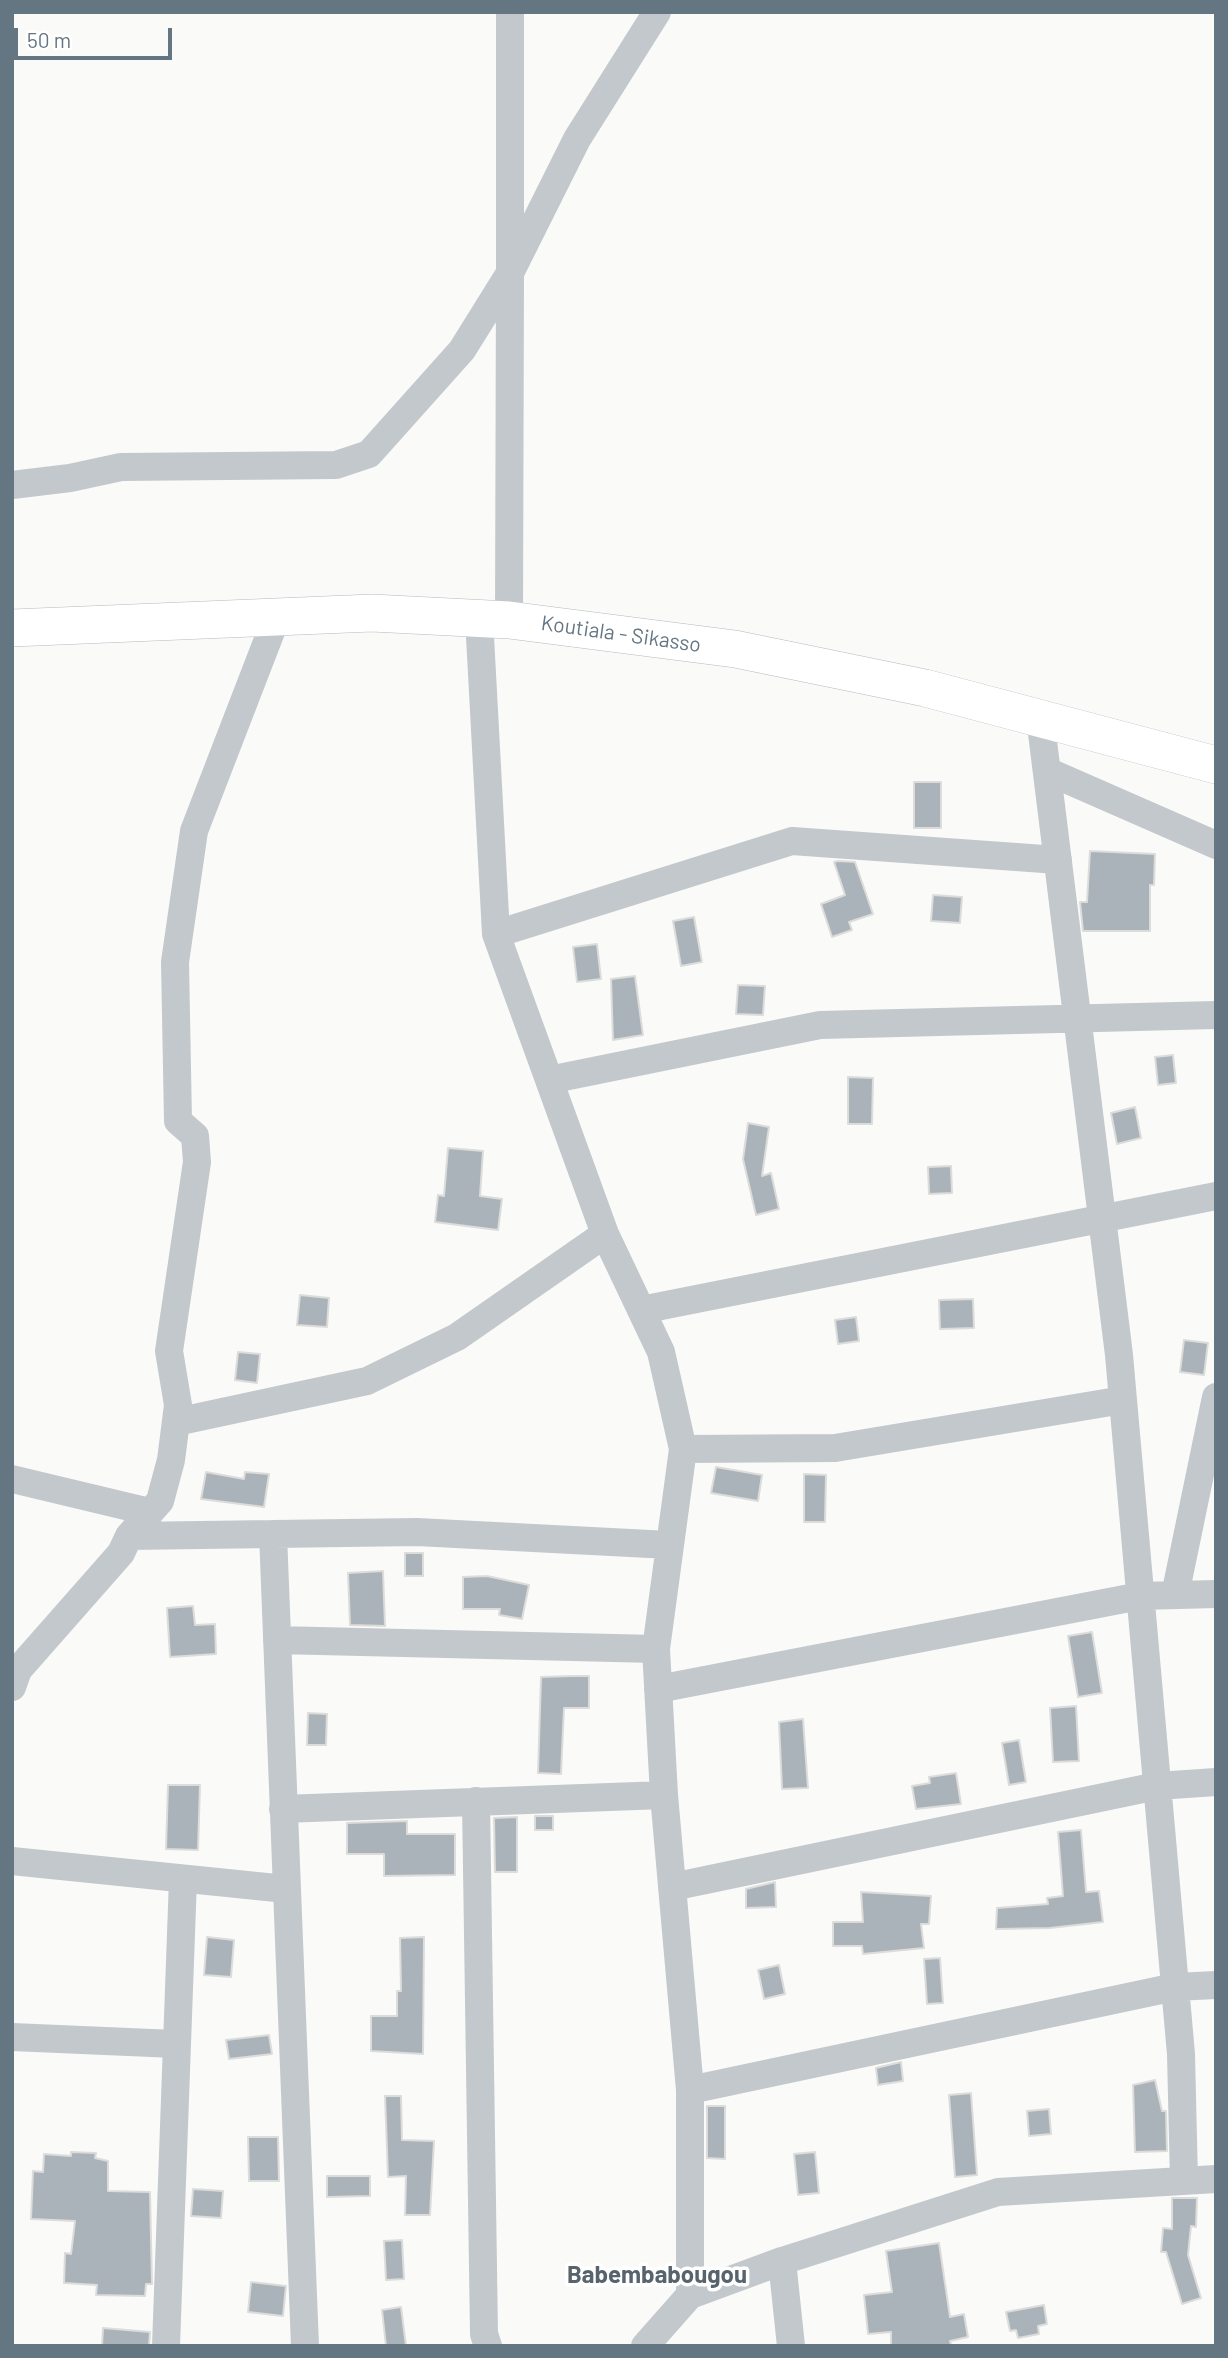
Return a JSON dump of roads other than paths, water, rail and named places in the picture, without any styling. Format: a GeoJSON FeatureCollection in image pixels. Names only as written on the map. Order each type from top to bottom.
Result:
{"type":"FeatureCollection","features":[{"type":"Feature","properties":{"kind":"main road","name":"Koutiala - Sikasso"},"geometry":{"type":"LineString","coordinates":[[12,628],[373,613],[494,619],[734,649],[925,688],[1216,765]]}},
{"type":"Feature","properties":{"kind":"street"},"geometry":{"type":"LineString","coordinates":[[510,12],[510,273],[494,619],[496,934],[605,1234],[661,1352],[683,1449],[656,1649],[664,1795],[690,2090],[690,2295]]}},
{"type":"Feature","properties":{"kind":"street"},"geometry":{"type":"LineString","coordinates":[[12,485],[70,478],[121,467],[336,465],[369,454],[462,350],[510,273],[577,139],[657,12]]}},
{"type":"Feature","properties":{"kind":"street"},"geometry":{"type":"LineString","coordinates":[[12,1686],[18,1670],[121,1553],[129,1536],[160,1501],[171,1460],[178,1405],[169,1351],[197,1161],[195,1136],[178,1121],[175,962],[194,831],[277,616]]}},
{"type":"Feature","properties":{"kind":"street"},"geometry":{"type":"LineString","coordinates":[[1041,717],[1123,1400],[1175,1987],[1184,2181]]}},
{"type":"Feature","properties":{"kind":"street"},"geometry":{"type":"LineString","coordinates":[[1047,771],[1216,845]]}},
{"type":"Feature","properties":{"kind":"street"},"geometry":{"type":"LineString","coordinates":[[496,934],[792,841],[1058,860]]}},
{"type":"Feature","properties":{"kind":"street"},"geometry":{"type":"LineString","coordinates":[[549,1080],[820,1025],[1216,1015]]}},
{"type":"Feature","properties":{"kind":"street"},"geometry":{"type":"LineString","coordinates":[[641,1310],[1216,1196]]}},
{"type":"Feature","properties":{"kind":"street"},"geometry":{"type":"LineString","coordinates":[[176,1422],[367,1381],[457,1337],[605,1234]]}},
{"type":"Feature","properties":{"kind":"street"},"geometry":{"type":"LineString","coordinates":[[1175,1595],[1216,1396]]}},
{"type":"Feature","properties":{"kind":"street"},"geometry":{"type":"LineString","coordinates":[[683,1449],[835,1448],[1123,1400]]}},
{"type":"Feature","properties":{"kind":"street"},"geometry":{"type":"LineString","coordinates":[[12,1479],[150,1512]]}},
{"type":"Feature","properties":{"kind":"street"},"geometry":{"type":"LineString","coordinates":[[129,1536],[417,1532],[669,1545]]}},
{"type":"Feature","properties":{"kind":"street"},"geometry":{"type":"LineString","coordinates":[[273,1534],[304,2346]]}},
{"type":"Feature","properties":{"kind":"street"},"geometry":{"type":"LineString","coordinates":[[658,1689],[1140,1596],[1216,1594]]}},
{"type":"Feature","properties":{"kind":"street"},"geometry":{"type":"LineString","coordinates":[[277,1640],[656,1649]]}},
{"type":"Feature","properties":{"kind":"street"},"geometry":{"type":"LineString","coordinates":[[672,1887],[1157,1786],[1216,1782]]}},
{"type":"Feature","properties":{"kind":"street"},"geometry":{"type":"LineString","coordinates":[[283,1809],[664,1795]]}},
{"type":"Feature","properties":{"kind":"street"},"geometry":{"type":"LineString","coordinates":[[476,1801],[484,2334],[488,2346]]}},
{"type":"Feature","properties":{"kind":"street"},"geometry":{"type":"LineString","coordinates":[[12,1861],[286,1889]]}},
{"type":"Feature","properties":{"kind":"street"},"geometry":{"type":"LineString","coordinates":[[166,2346],[183,1879]]}},
{"type":"Feature","properties":{"kind":"street"},"geometry":{"type":"LineString","coordinates":[[690,2090],[1175,1987],[1216,1985]]}},
{"type":"Feature","properties":{"kind":"street"},"geometry":{"type":"LineString","coordinates":[[12,2036],[175,2044]]}},
{"type":"Feature","properties":{"kind":"street"},"geometry":{"type":"LineString","coordinates":[[645,2346],[690,2295],[782,2261],[998,2192],[1216,2179]]}},
{"type":"Feature","properties":{"kind":"street"},"geometry":{"type":"LineString","coordinates":[[782,2261],[791,2346]]}},
{"type":"Feature","properties":{"kind":"district","name":"Babembabougou"},"geometry":{"type":"Point","coordinates":[657,2275]}}]}
